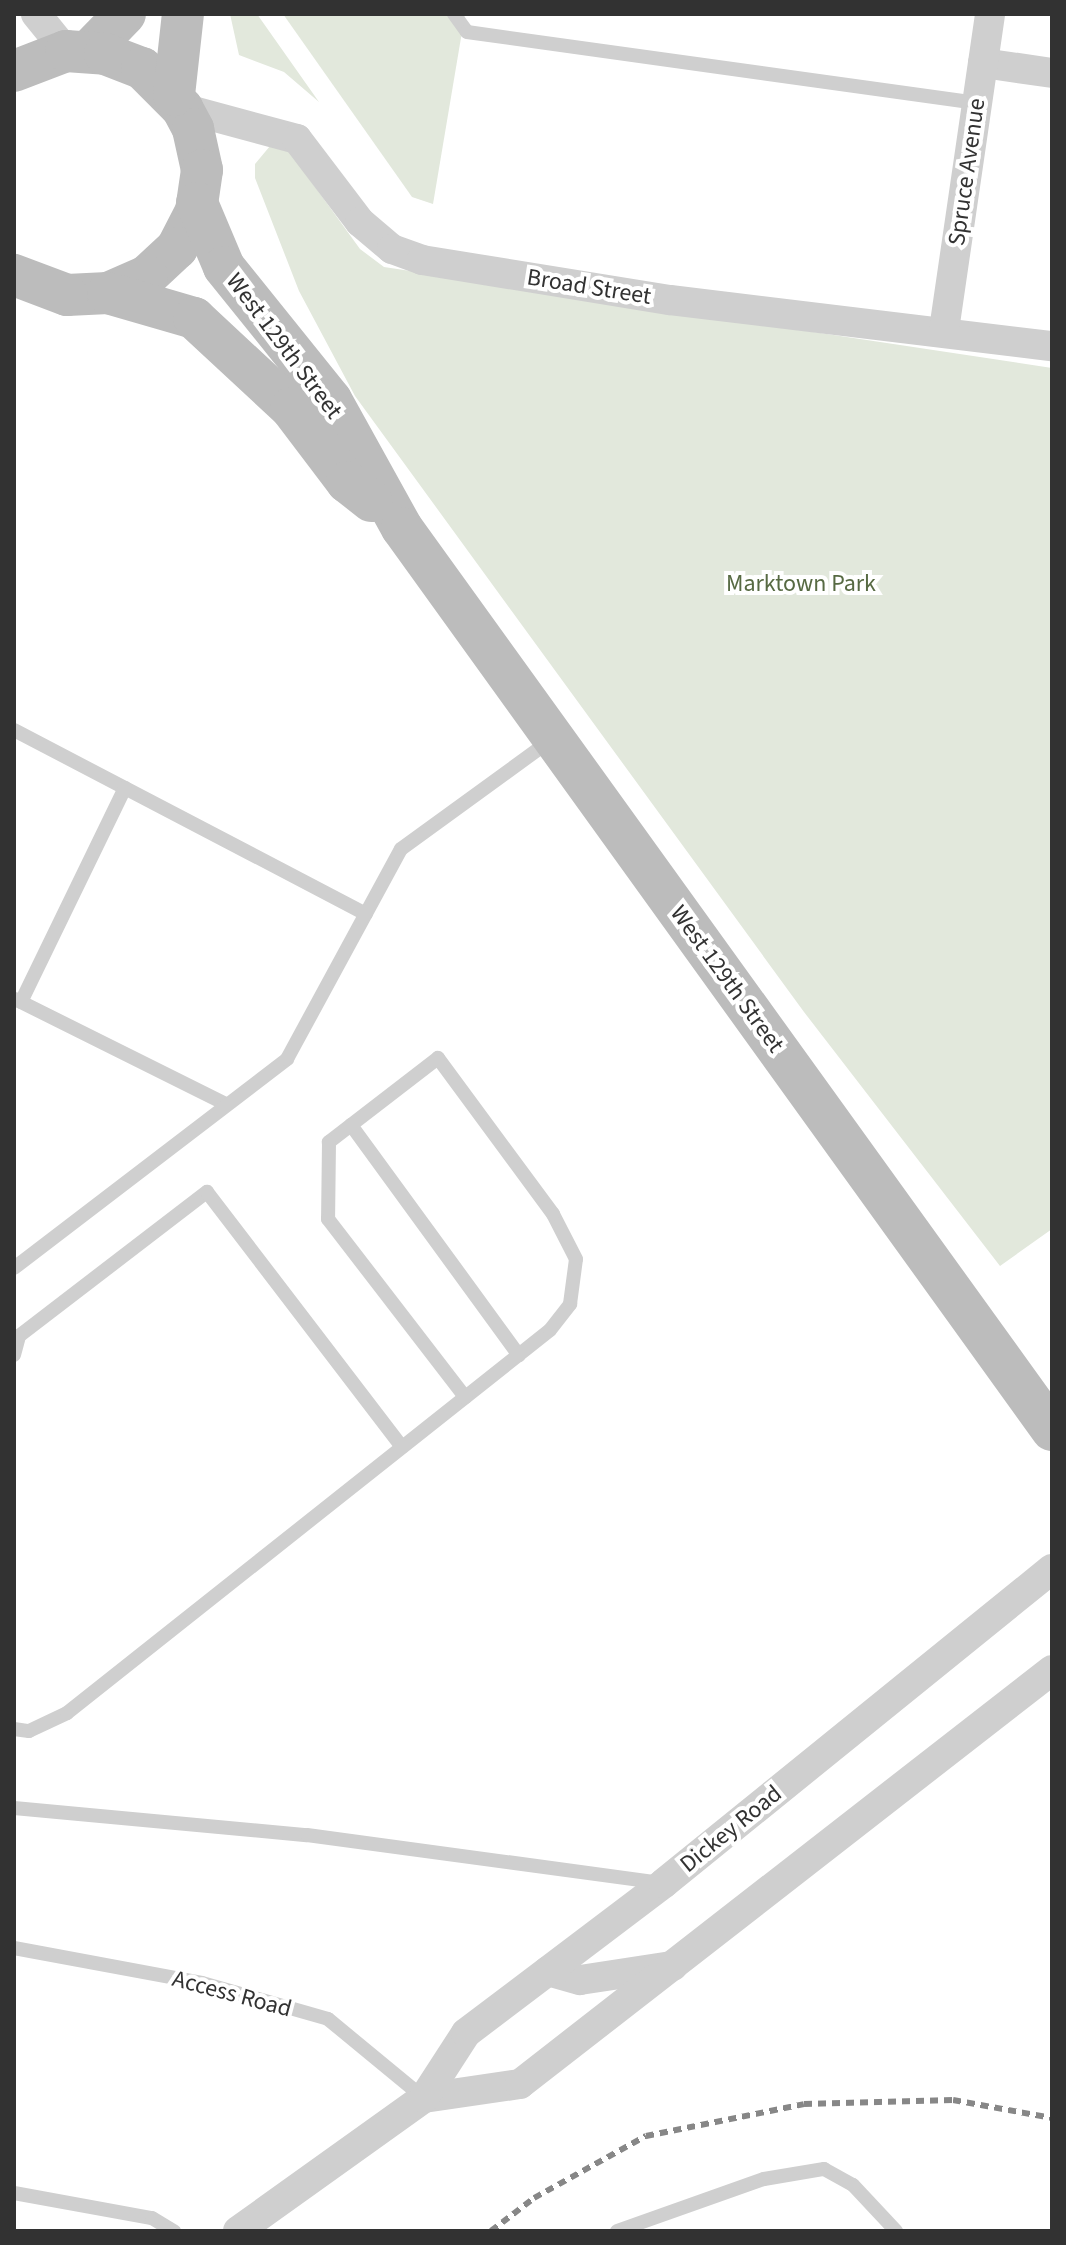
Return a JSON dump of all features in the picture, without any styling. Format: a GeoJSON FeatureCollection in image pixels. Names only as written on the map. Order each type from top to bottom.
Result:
{"type":"FeatureCollection","features":[{"type":"Feature","properties":{"kind":"main road"},"geometry":{"type":"LineString","coordinates":[[14,71],[77,52],[125,14]]}},
{"type":"Feature","properties":{"kind":"main road"},"geometry":{"type":"LineString","coordinates":[[178,101],[183,14]]}},
{"type":"Feature","properties":{"kind":"main road"},"geometry":{"type":"LineString","coordinates":[[14,275],[67,295],[108,293],[147,276],[177,248],[197,203],[202,170],[193,129],[178,101],[142,68],[77,52]]}},
{"type":"Feature","properties":{"kind":"main road","name":"West 129th Street"},"geometry":{"type":"LineString","coordinates":[[197,203],[224,267],[331,400],[402,528],[1052,1430]]}},
{"type":"Feature","properties":{"kind":"main road","name":"West 129th Street"},"geometry":{"type":"LineString","coordinates":[[108,293],[194,318],[291,408],[347,482],[402,528]]}},
{"type":"Feature","properties":{"kind":"street"},"geometry":{"type":"LineString","coordinates":[[36,14],[77,52]]}},
{"type":"Feature","properties":{"kind":"street","name":"Spruce Avenue"},"geometry":{"type":"LineString","coordinates":[[944,330],[990,14]]}},
{"type":"Feature","properties":{"kind":"street"},"geometry":{"type":"LineString","coordinates":[[983,63],[1052,73]]}},
{"type":"Feature","properties":{"kind":"street","name":"Broad Street"},"geometry":{"type":"LineString","coordinates":[[178,101],[297,139],[360,222],[392,249],[422,260],[670,300],[944,330],[1052,346]]}},
{"type":"Feature","properties":{"kind":"street","name":"Dickey Road"},"geometry":{"type":"LineString","coordinates":[[238,2231],[424,2098],[466,2033],[664,1883],[1052,1569]]}},
{"type":"Feature","properties":{"kind":"street","name":"Dickey Road"},"geometry":{"type":"LineString","coordinates":[[424,2098],[520,2084],[1052,1670]]}},
{"type":"Feature","properties":{"kind":"street"},"geometry":{"type":"LineString","coordinates":[[548,1971],[580,1980],[675,1966]]}},
{"type":"Feature","properties":{"kind":"lane"},"geometry":{"type":"LineString","coordinates":[[454,14],[467,32],[977,103]]}},
{"type":"Feature","properties":{"kind":"lane"},"geometry":{"type":"LineString","coordinates":[[14,730],[366,914]]}},
{"type":"Feature","properties":{"kind":"lane"},"geometry":{"type":"LineString","coordinates":[[14,1268],[287,1059],[401,849],[554,738]]}},
{"type":"Feature","properties":{"kind":"lane"},"geometry":{"type":"LineString","coordinates":[[125,788],[17,1000],[226,1104]]}},
{"type":"Feature","properties":{"kind":"lane"},"geometry":{"type":"LineString","coordinates":[[14,1729],[29,1731],[67,1713],[550,1330],[570,1304],[576,1259],[553,1214],[438,1058],[329,1142],[328,1219],[465,1397]]}},
{"type":"Feature","properties":{"kind":"lane"},"geometry":{"type":"LineString","coordinates":[[351,1125],[519,1355]]}},
{"type":"Feature","properties":{"kind":"lane"},"geometry":{"type":"LineString","coordinates":[[14,1355],[19,1336],[207,1192],[402,1447]]}},
{"type":"Feature","properties":{"kind":"lane"},"geometry":{"type":"LineString","coordinates":[[14,1808],[307,1835],[664,1883]]}},
{"type":"Feature","properties":{"kind":"lane","name":"Access Road"},"geometry":{"type":"LineString","coordinates":[[14,1948],[202,1983],[328,2019],[424,2098]]}},
{"type":"Feature","properties":{"kind":"lane"},"geometry":{"type":"LineString","coordinates":[[617,2231],[764,2179],[824,2169],[853,2185],[896,2231]]}},
{"type":"Feature","properties":{"kind":"lane"},"geometry":{"type":"LineString","coordinates":[[14,2193],[152,2218],[174,2231]]}},
{"type":"Feature","properties":{"kind":"green space"},"geometry":{"type":"Polygon","coordinates":[[[230,14],[257,14],[319,102],[284,72],[239,55],[230,14]]]}},
{"type":"Feature","properties":{"kind":"green space"},"geometry":{"type":"Polygon","coordinates":[[[283,14],[465,14],[433,204],[412,197],[283,14]]]}},
{"type":"Feature","properties":{"kind":"green space","name":"Marktown Park"},"geometry":{"type":"Polygon","coordinates":[[[270,146],[289,151],[360,249],[384,267],[1052,368],[1052,1229],[1000,1266],[804,1012],[355,396],[299,291],[255,178],[255,164],[270,146]]]}},
{"type":"Feature","properties":{"kind":"railway"},"geometry":{"type":"LineString","coordinates":[[491,2231],[534,2198],[646,2136],[804,2104],[953,2100],[1052,2118]]}}]}
